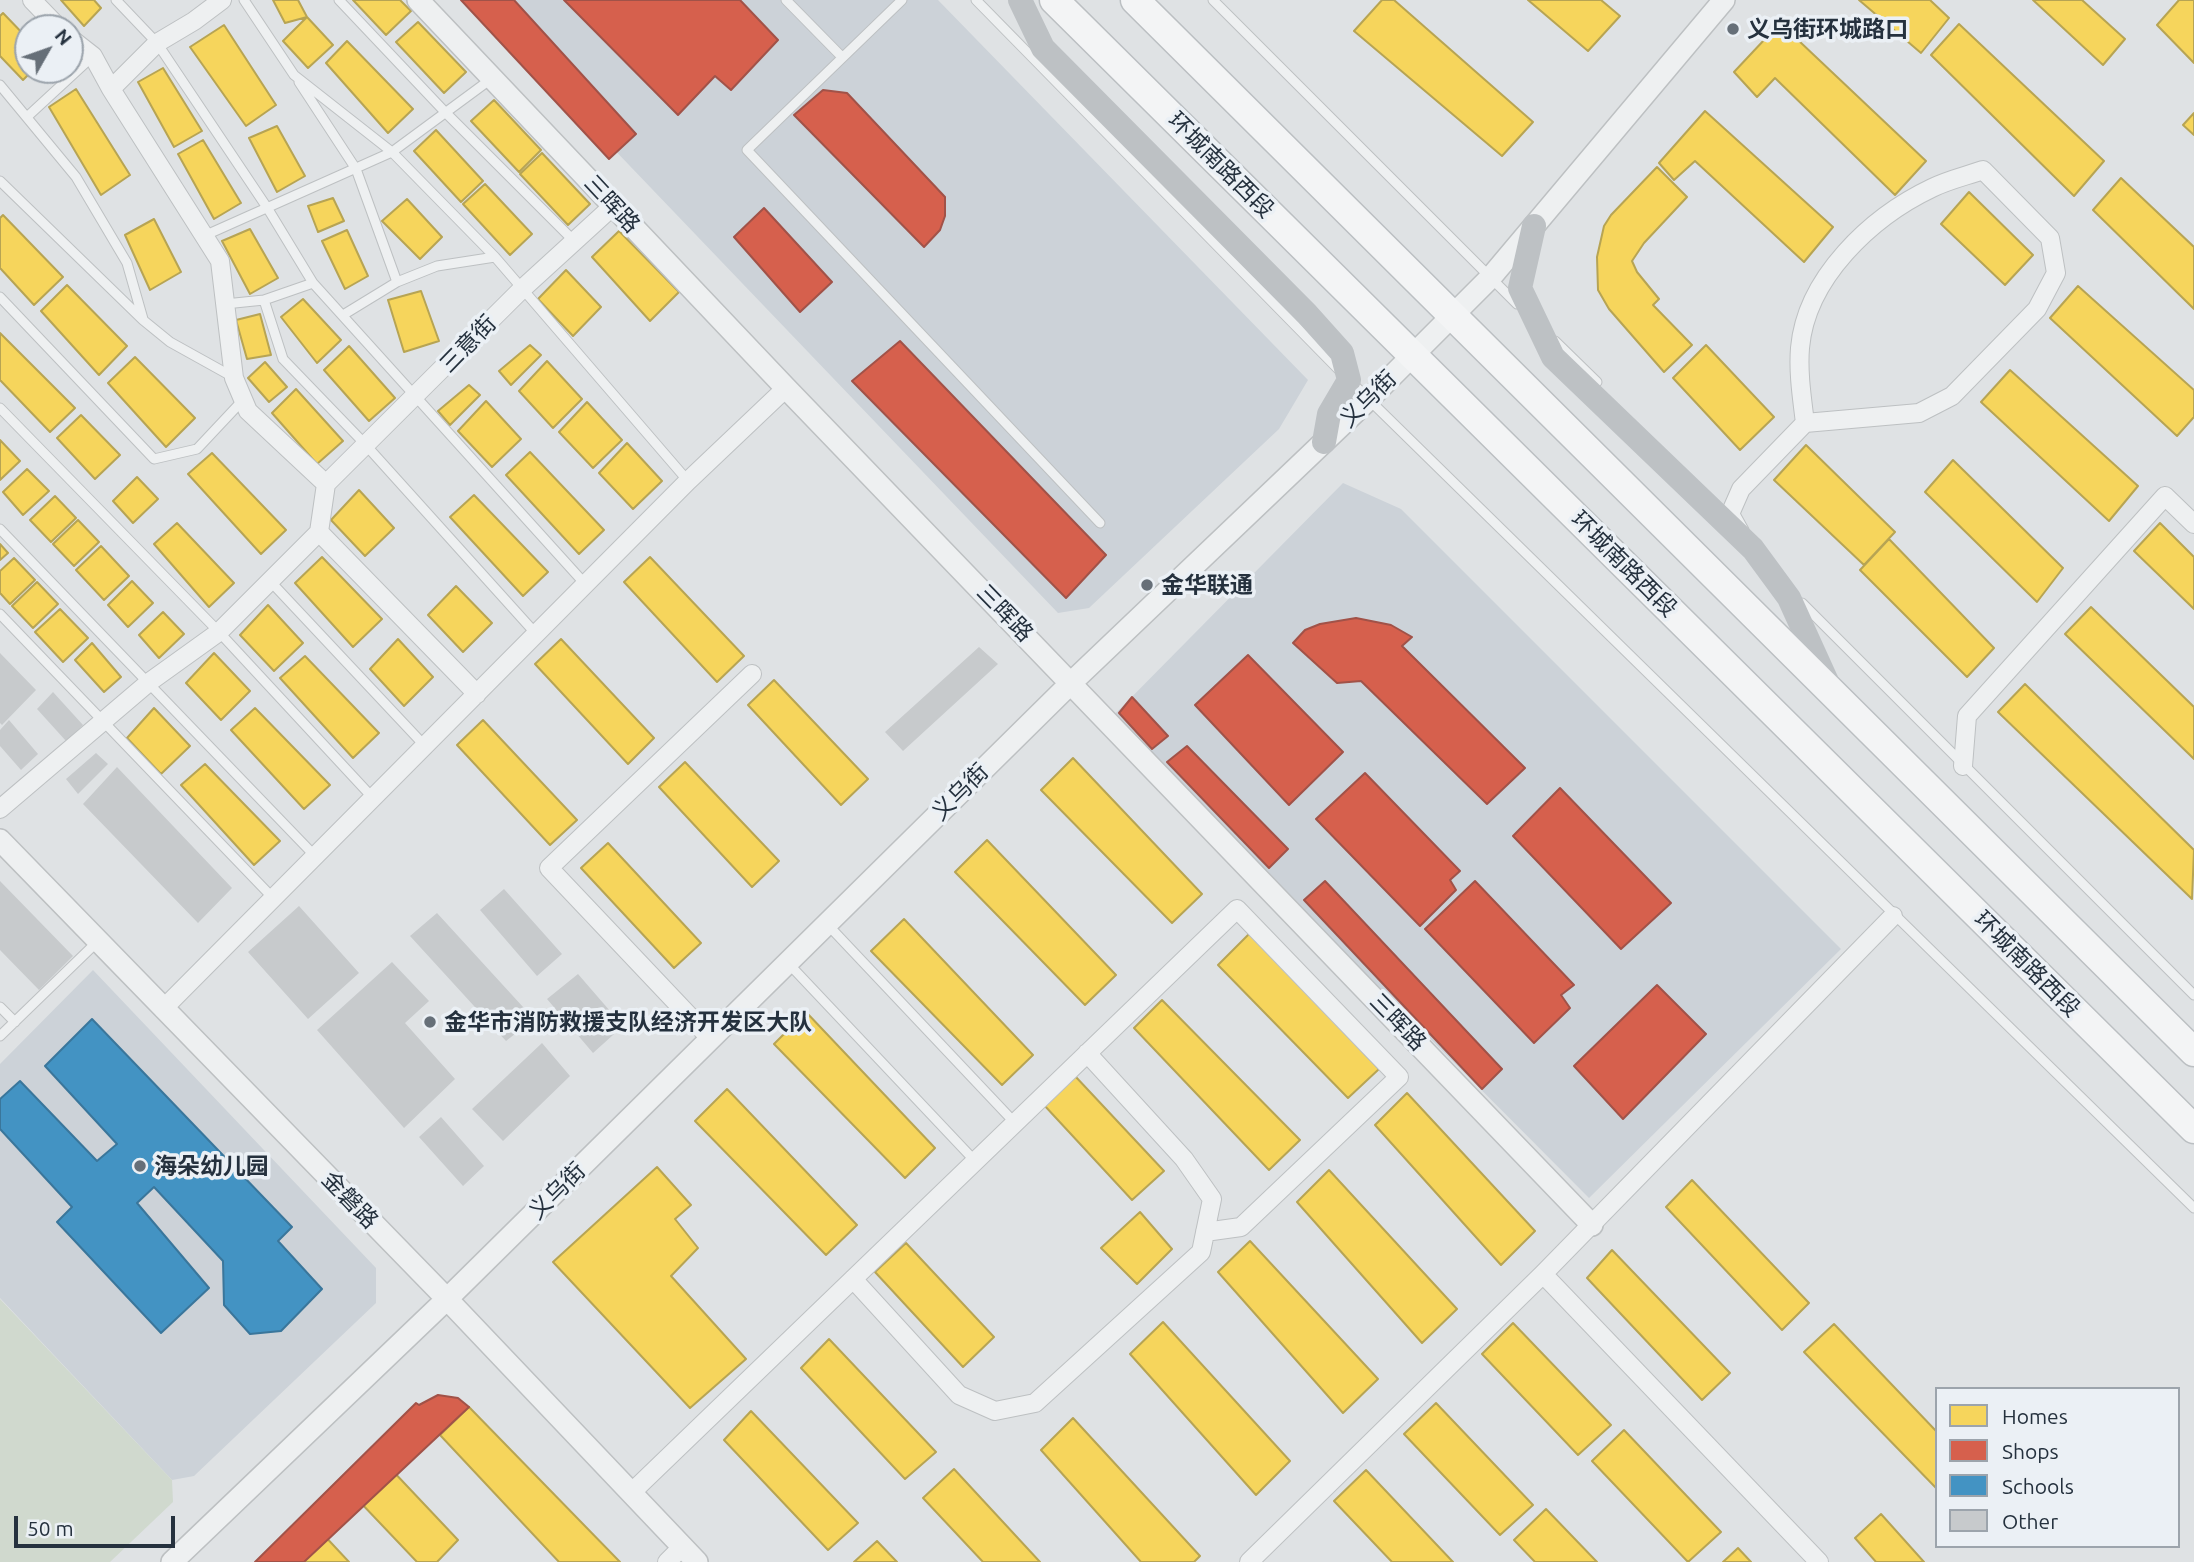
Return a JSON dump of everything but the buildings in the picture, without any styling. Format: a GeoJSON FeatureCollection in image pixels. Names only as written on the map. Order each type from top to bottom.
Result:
{"type":"FeatureCollection","features":[{"type":"Feature","properties":{"kind":"main road"},"geometry":{"type":"LineString","coordinates":[[1020,0],[1043,48],[1307,314],[1342,353],[1349,380],[1329,414],[1324,442]]}},
{"type":"Feature","properties":{"kind":"main road","name":"环城南路西段"},"geometry":{"type":"LineString","coordinates":[[1054,0],[2194,1129]]}},
{"type":"Feature","properties":{"kind":"main road"},"geometry":{"type":"LineString","coordinates":[[1135,0],[2194,1052]]}},
{"type":"Feature","properties":{"kind":"main road"},"geometry":{"type":"LineString","coordinates":[[1534,226],[1520,288],[1552,357],[1745,541],[1789,598],[1830,690]]}},
{"type":"Feature","properties":{"kind":"main road"},"geometry":{"type":"LineString","coordinates":[[2174,1110],[2194,1143]]}},
{"type":"Feature","properties":{"kind":"street"},"geometry":{"type":"LineString","coordinates":[[32,0],[46,14]]}},
{"type":"Feature","properties":{"kind":"street"},"geometry":{"type":"LineString","coordinates":[[111,89],[157,43],[222,0]]}},
{"type":"Feature","properties":{"kind":"street","name":"三晖路"},"geometry":{"type":"LineString","coordinates":[[418,0],[786,388],[1592,1224]]}},
{"type":"Feature","properties":{"kind":"street","name":"义乌街"},"geometry":{"type":"LineString","coordinates":[[172,1562],[447,1299],[1072,682],[1369,399],[1491,277],[1724,0]]}},
{"type":"Feature","properties":{"kind":"street"},"geometry":{"type":"LineString","coordinates":[[0,809],[148,683],[219,632],[271,582],[319,531],[326,484],[248,411],[234,377],[220,261],[93,56],[84,49]]}},
{"type":"Feature","properties":{"kind":"street"},"geometry":{"type":"LineString","coordinates":[[1745,541],[1730,514],[1741,489],[1805,423],[1919,413],[1952,396],[2037,309],[2056,273],[2050,238],[1983,170],[1931,188],[1887,216],[1859,239],[1830,271],[1811,305],[1800,346],[1800,382],[1805,423]]}},
{"type":"Feature","properties":{"kind":"street","name":"三意街"},"geometry":{"type":"LineString","coordinates":[[326,484],[364,443],[415,398],[521,290],[575,243],[613,205]]}},
{"type":"Feature","properties":{"kind":"street"},"geometry":{"type":"LineString","coordinates":[[163,1009],[688,481],[786,388]]}},
{"type":"Feature","properties":{"kind":"street"},"geometry":{"type":"LineString","coordinates":[[1964,766],[1968,716],[2165,496],[2194,524]]}},
{"type":"Feature","properties":{"kind":"street"},"geometry":{"type":"LineString","coordinates":[[319,531],[477,694]]}},
{"type":"Feature","properties":{"kind":"street"},"geometry":{"type":"LineString","coordinates":[[711,1039],[550,868],[752,674]]}},
{"type":"Feature","properties":{"kind":"street","name":"金磐路"},"geometry":{"type":"LineString","coordinates":[[0,840],[447,1299],[631,1493],[682,1557]]}},
{"type":"Feature","properties":{"kind":"street"},"geometry":{"type":"LineString","coordinates":[[631,1493],[1237,909],[1399,1077],[1241,1227],[1205,1232]]}},
{"type":"Feature","properties":{"kind":"street"},"geometry":{"type":"LineString","coordinates":[[1249,1562],[1544,1274],[1893,916]]}},
{"type":"Feature","properties":{"kind":"street"},"geometry":{"type":"LineString","coordinates":[[853,1279],[959,1395],[995,1411],[1035,1403],[1201,1252],[1212,1199],[1185,1159],[1087,1053]]}},
{"type":"Feature","properties":{"kind":"street"},"geometry":{"type":"LineString","coordinates":[[1544,1274],[1819,1562]]}},
{"type":"Feature","properties":{"kind":"lane"},"geometry":{"type":"LineString","coordinates":[[116,0],[157,43],[268,209],[313,284],[586,585]]}},
{"type":"Feature","properties":{"kind":"lane"},"geometry":{"type":"LineString","coordinates":[[244,0],[356,169],[397,282]]}},
{"type":"Feature","properties":{"kind":"lane"},"geometry":{"type":"LineString","coordinates":[[339,0],[575,243]]}},
{"type":"Feature","properties":{"kind":"lane"},"geometry":{"type":"LineString","coordinates":[[786,0],[842,57]]}},
{"type":"Feature","properties":{"kind":"lane"},"geometry":{"type":"LineString","coordinates":[[902,0],[747,150],[1101,523]]}},
{"type":"Feature","properties":{"kind":"lane"},"geometry":{"type":"LineString","coordinates":[[976,0],[1349,380],[1893,916],[2194,1208]]}},
{"type":"Feature","properties":{"kind":"lane"},"geometry":{"type":"LineString","coordinates":[[1213,0],[1604,390]]}},
{"type":"Feature","properties":{"kind":"lane"},"geometry":{"type":"LineString","coordinates":[[28,116],[93,56]]}},
{"type":"Feature","properties":{"kind":"lane"},"geometry":{"type":"LineString","coordinates":[[294,75],[393,152],[495,257],[688,481]]}},
{"type":"Feature","properties":{"kind":"lane"},"geometry":{"type":"LineString","coordinates":[[205,235],[393,152],[492,78]]}},
{"type":"Feature","properties":{"kind":"lane"},"geometry":{"type":"LineString","coordinates":[[0,85],[76,177],[127,263],[143,320]]}},
{"type":"Feature","properties":{"kind":"lane"},"geometry":{"type":"LineString","coordinates":[[0,181],[143,320],[170,342],[234,377]]}},
{"type":"Feature","properties":{"kind":"lane"},"geometry":{"type":"LineString","coordinates":[[343,315],[397,282],[437,267],[495,257]]}},
{"type":"Feature","properties":{"kind":"lane"},"geometry":{"type":"LineString","coordinates":[[225,304],[264,300],[313,284]]}},
{"type":"Feature","properties":{"kind":"lane"},"geometry":{"type":"LineString","coordinates":[[0,297],[154,459],[197,449],[243,400]]}},
{"type":"Feature","properties":{"kind":"lane"},"geometry":{"type":"LineString","coordinates":[[264,300],[283,359],[364,443],[537,635]]}},
{"type":"Feature","properties":{"kind":"lane"},"geometry":{"type":"LineString","coordinates":[[0,408],[219,632],[372,797]]}},
{"type":"Feature","properties":{"kind":"lane"},"geometry":{"type":"LineString","coordinates":[[1633,418],[1730,514],[1812,615],[2194,995]]}},
{"type":"Feature","properties":{"kind":"lane"},"geometry":{"type":"LineString","coordinates":[[0,529],[314,855]]}},
{"type":"Feature","properties":{"kind":"lane"},"geometry":{"type":"LineString","coordinates":[[271,582],[424,745]]}},
{"type":"Feature","properties":{"kind":"lane"},"geometry":{"type":"LineString","coordinates":[[0,614],[272,898]]}},
{"type":"Feature","properties":{"kind":"lane"},"geometry":{"type":"LineString","coordinates":[[827,924],[1015,1123]]}},
{"type":"Feature","properties":{"kind":"lane"},"geometry":{"type":"LineString","coordinates":[[0,1036],[97,942]]}},
{"type":"Feature","properties":{"kind":"lane"},"geometry":{"type":"LineString","coordinates":[[788,963],[975,1161]]}},
{"type":"Feature","properties":{"kind":"lane"},"geometry":{"type":"LineString","coordinates":[[0,1007],[15,1022]]}},
{"type":"Feature","properties":{"kind":"shaded area"},"geometry":{"type":"Polygon","coordinates":[[[471,0],[938,0],[1308,380],[1279,429],[1089,608],[1058,613],[471,0]]]}},
{"type":"Feature","properties":{"kind":"shaded area"},"geometry":{"type":"Polygon","coordinates":[[[1343,483],[1401,509],[1841,949],[1589,1198],[1111,718],[1343,483]]]}},
{"type":"Feature","properties":{"kind":"shaded area","name":"海朵幼儿园"},"geometry":{"type":"Polygon","coordinates":[[[93,970],[376,1268],[376,1303],[194,1476],[172,1480],[0,1298],[0,1064],[93,970]]]}},
{"type":"Feature","properties":{"kind":"shaded area"},"geometry":{"type":"Polygon","coordinates":[[[0,1299],[172,1480],[173,1502],[110,1562],[0,1562],[0,1299]]]}},
{"type":"Feature","properties":{"kind":"place","name":"义乌街环城路口"},"geometry":{"type":"Point","coordinates":[1733,29]}},
{"type":"Feature","properties":{"kind":"place","name":"金华联通"},"geometry":{"type":"Point","coordinates":[1147,585]}},
{"type":"Feature","properties":{"kind":"place","name":"金华市消防救援支队经济开发区大队"},"geometry":{"type":"Point","coordinates":[430,1022]}},
{"type":"Feature","properties":{"kind":"place","name":"海朵幼儿园"},"geometry":{"type":"Point","coordinates":[140,1166]}}]}
